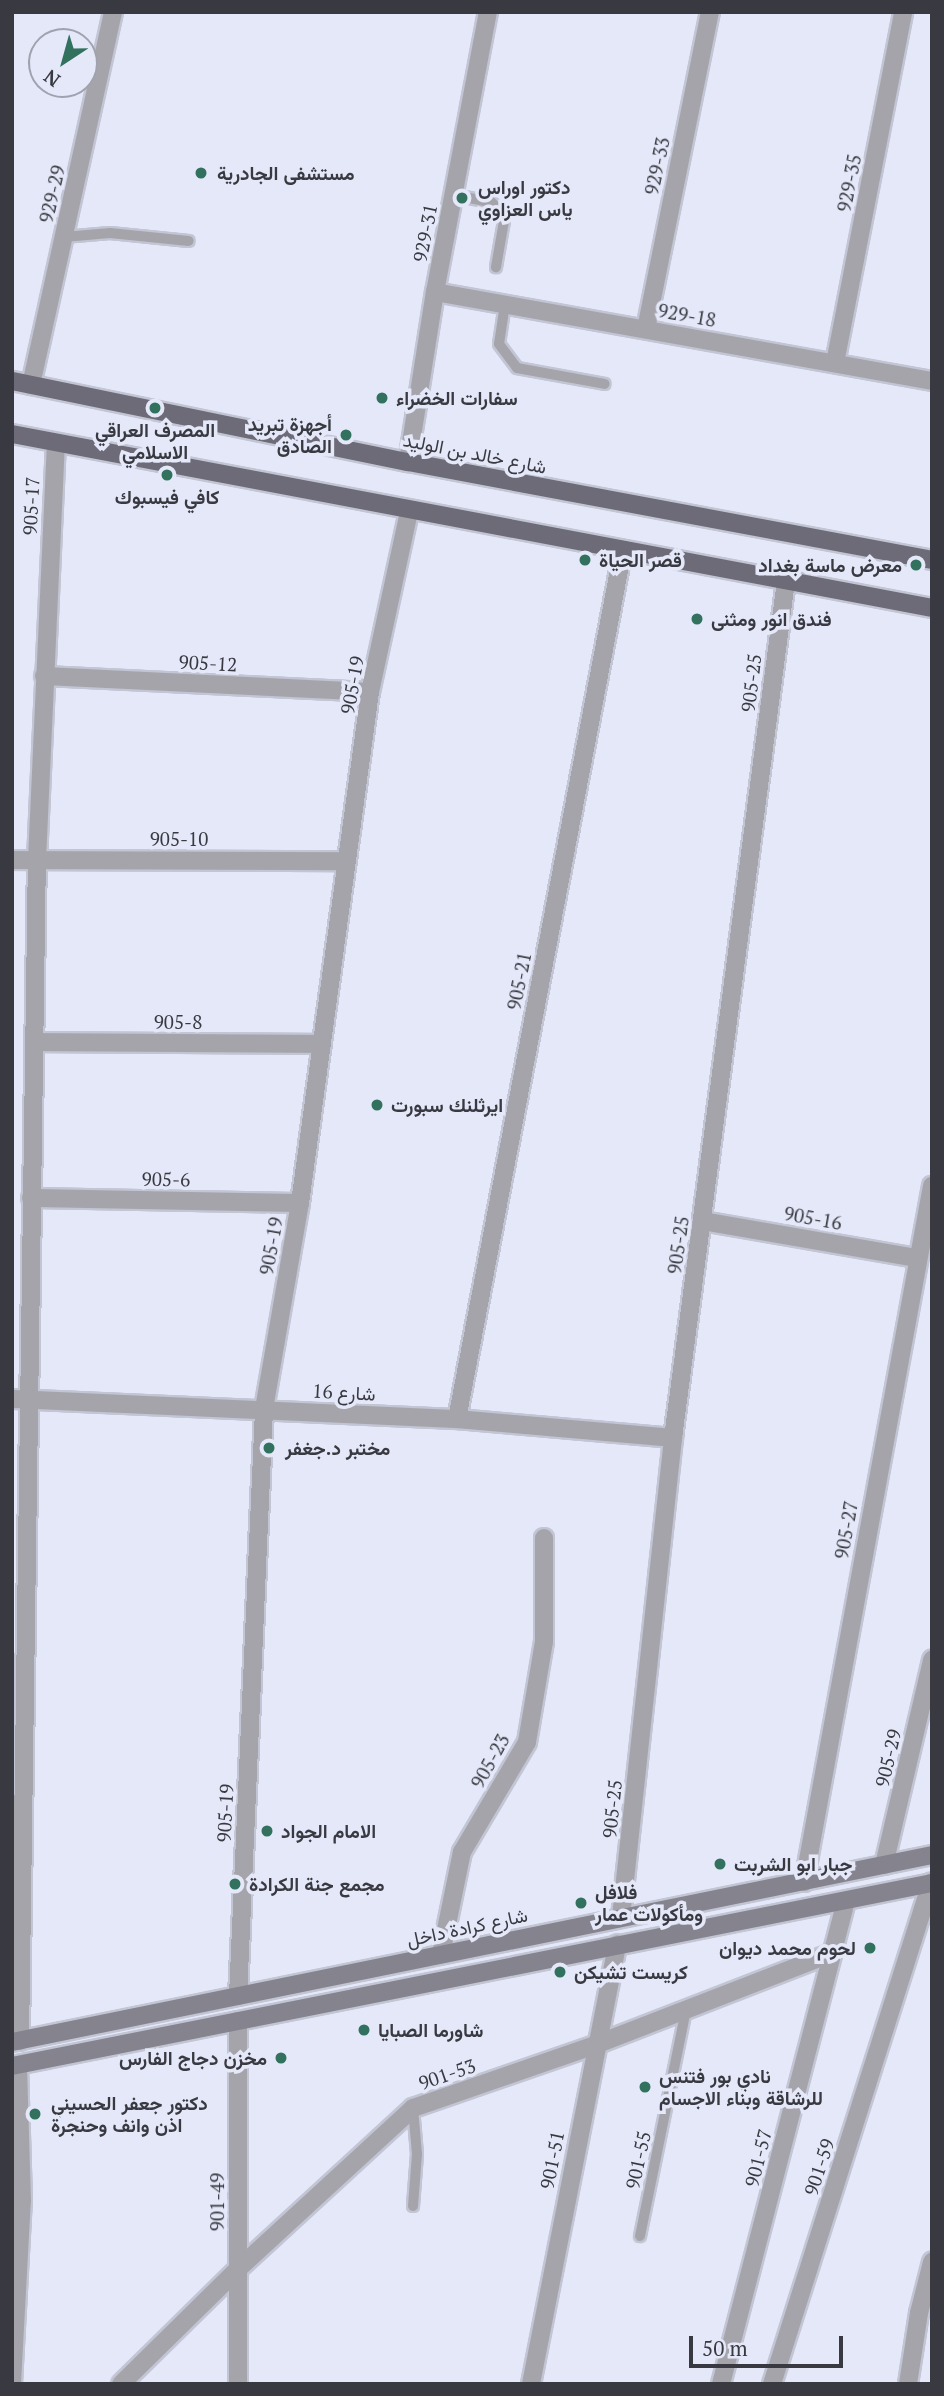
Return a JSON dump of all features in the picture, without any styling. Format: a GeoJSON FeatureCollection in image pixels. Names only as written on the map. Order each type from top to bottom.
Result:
{"type":"FeatureCollection","features":[{"type":"Feature","properties":{"kind":"main road","name":"شارع خالد بن الوليد"},"geometry":{"type":"LineString","coordinates":[[12,381],[408,462],[932,560]]}},
{"type":"Feature","properties":{"kind":"main road"},"geometry":{"type":"LineString","coordinates":[[12,434],[932,608]]}},
{"type":"Feature","properties":{"kind":"main road","name":"شارع كرادة داخل"},"geometry":{"type":"LineString","coordinates":[[16,2041],[932,1855]]}},
{"type":"Feature","properties":{"kind":"main road"},"geometry":{"type":"LineString","coordinates":[[15,2065],[931,1883]]}},
{"type":"Feature","properties":{"kind":"street","name":"929-29"},"geometry":{"type":"LineString","coordinates":[[31,384],[113,12]]}},
{"type":"Feature","properties":{"kind":"street","name":"929-31"},"geometry":{"type":"LineString","coordinates":[[408,462],[435,292],[488,12]]}},
{"type":"Feature","properties":{"kind":"street","name":"929-33"},"geometry":{"type":"LineString","coordinates":[[646,329],[710,12]]}},
{"type":"Feature","properties":{"kind":"street","name":"929-35"},"geometry":{"type":"LineString","coordinates":[[835,363],[903,12]]}},
{"type":"Feature","properties":{"kind":"street","name":"929-18"},"geometry":{"type":"LineString","coordinates":[[435,292],[932,381]]}},
{"type":"Feature","properties":{"kind":"street","name":"905-17"},"geometry":{"type":"LineString","coordinates":[[16,2041],[20,1399],[32,1198],[37,860],[55,443]]}},
{"type":"Feature","properties":{"kind":"street","name":"905-19"},"geometry":{"type":"LineString","coordinates":[[238,1996],[264,1409],[300,1202],[370,692],[409,511]]}},
{"type":"Feature","properties":{"kind":"street","name":"905-21"},"geometry":{"type":"LineString","coordinates":[[457,1419],[623,550]]}},
{"type":"Feature","properties":{"kind":"street","name":"905-25"},"geometry":{"type":"LineString","coordinates":[[621,1917],[673,1438],[786,581]]}},
{"type":"Feature","properties":{"kind":"street","name":"905-12"},"geometry":{"type":"LineString","coordinates":[[44,676],[370,692]]}},
{"type":"Feature","properties":{"kind":"street","name":"905-10"},"geometry":{"type":"LineString","coordinates":[[12,860],[346,861]]}},
{"type":"Feature","properties":{"kind":"street","name":"905-8"},"geometry":{"type":"LineString","coordinates":[[34,1042],[322,1044]]}},
{"type":"Feature","properties":{"kind":"street","name":"905-27"},"geometry":{"type":"LineString","coordinates":[[804,1882],[932,1186]]}},
{"type":"Feature","properties":{"kind":"street","name":"905-6"},"geometry":{"type":"LineString","coordinates":[[32,1198],[300,1202]]}},
{"type":"Feature","properties":{"kind":"street","name":"905-16"},"geometry":{"type":"LineString","coordinates":[[702,1221],[917,1258]]}},
{"type":"Feature","properties":{"kind":"street","name":"شارع 16"},"geometry":{"type":"LineString","coordinates":[[20,1399],[457,1419],[673,1438]]}},
{"type":"Feature","properties":{"kind":"street","name":"905-23"},"geometry":{"type":"LineString","coordinates":[[441,1954],[462,1852],[527,1742],[544,1643],[544,1538]]}},
{"type":"Feature","properties":{"kind":"street","name":"905-29"},"geometry":{"type":"LineString","coordinates":[[884,1865],[932,1660]]}},
{"type":"Feature","properties":{"kind":"street","name":"901-59"},"geometry":{"type":"LineString","coordinates":[[772,2384],[931,1883]]}},
{"type":"Feature","properties":{"kind":"street","name":"901-57"},"geometry":{"type":"LineString","coordinates":[[721,2384],[846,1901]]}},
{"type":"Feature","properties":{"kind":"street","name":"901-51"},"geometry":{"type":"LineString","coordinates":[[531,2384],[617,1944]]}},
{"type":"Feature","properties":{"kind":"street","name":"901-53"},"geometry":{"type":"LineString","coordinates":[[121,2384],[238,2269],[413,2108],[596,2045],[832,1953]]}},
{"type":"Feature","properties":{"kind":"street","name":"901-49"},"geometry":{"type":"LineString","coordinates":[[238,2021],[238,2384]]}},
{"type":"Feature","properties":{"kind":"street"},"geometry":{"type":"LineString","coordinates":[[12,2383],[22,2201],[15,2065]]}},
{"type":"Feature","properties":{"kind":"street"},"geometry":{"type":"LineString","coordinates":[[908,2384],[919,2313],[932,2262]]}},
{"type":"Feature","properties":{"kind":"lane"},"geometry":{"type":"LineString","coordinates":[[454,195],[491,202],[501,211],[504,221],[496,267]]}},
{"type":"Feature","properties":{"kind":"lane"},"geometry":{"type":"LineString","coordinates":[[64,237],[110,233],[189,241]]}},
{"type":"Feature","properties":{"kind":"lane"},"geometry":{"type":"LineString","coordinates":[[505,304],[499,344],[517,368],[605,384]]}},
{"type":"Feature","properties":{"kind":"lane","name":"901-55"},"geometry":{"type":"LineString","coordinates":[[640,2236],[687,2010]]}},
{"type":"Feature","properties":{"kind":"lane"},"geometry":{"type":"LineString","coordinates":[[413,2108],[416,2154],[413,2206]]}},
{"type":"Feature","properties":{"kind":"place","name":"مستشفى الجادرية"},"geometry":{"type":"Point","coordinates":[201,173]}},
{"type":"Feature","properties":{"kind":"place","name":"دكتور اوراس ياس العزاوي"},"geometry":{"type":"Point","coordinates":[462,198]}},
{"type":"Feature","properties":{"kind":"place","name":"سفارات الخضراء"},"geometry":{"type":"Point","coordinates":[382,398]}},
{"type":"Feature","properties":{"kind":"place","name":"المصرف العراقي الاسلامي"},"geometry":{"type":"Point","coordinates":[155,408]}},
{"type":"Feature","properties":{"kind":"place","name":"أجهزة تبريد الصادق"},"geometry":{"type":"Point","coordinates":[346,435]}},
{"type":"Feature","properties":{"kind":"place","name":"كافي فيسبوك"},"geometry":{"type":"Point","coordinates":[167,475]}},
{"type":"Feature","properties":{"kind":"place","name":"قصر الحياة"},"geometry":{"type":"Point","coordinates":[585,560]}},
{"type":"Feature","properties":{"kind":"place","name":"معرض ماسة بغداد"},"geometry":{"type":"Point","coordinates":[916,565]}},
{"type":"Feature","properties":{"kind":"place","name":"فندق انور ومثنى"},"geometry":{"type":"Point","coordinates":[697,619]}},
{"type":"Feature","properties":{"kind":"place","name":"ايرثلنك سبورت"},"geometry":{"type":"Point","coordinates":[377,1105]}},
{"type":"Feature","properties":{"kind":"place","name":"مختبر د.جغفر"},"geometry":{"type":"Point","coordinates":[269,1448]}},
{"type":"Feature","properties":{"kind":"place","name":"الامام الجواد"},"geometry":{"type":"Point","coordinates":[267,1831]}},
{"type":"Feature","properties":{"kind":"place","name":"جبار ابو الشربت"},"geometry":{"type":"Point","coordinates":[720,1864]}},
{"type":"Feature","properties":{"kind":"place","name":"مجمع جنة الكرادة"},"geometry":{"type":"Point","coordinates":[235,1884]}},
{"type":"Feature","properties":{"kind":"place","name":"فلافل ومأكولات عمار"},"geometry":{"type":"Point","coordinates":[581,1903]}},
{"type":"Feature","properties":{"kind":"place","name":"لحوم محمد ديوان"},"geometry":{"type":"Point","coordinates":[870,1948]}},
{"type":"Feature","properties":{"kind":"place","name":"كريست تشيكن"},"geometry":{"type":"Point","coordinates":[560,1972]}},
{"type":"Feature","properties":{"kind":"place","name":"شاورما الصبايا"},"geometry":{"type":"Point","coordinates":[364,2030]}},
{"type":"Feature","properties":{"kind":"place","name":"مخزن دجاج الفارس"},"geometry":{"type":"Point","coordinates":[281,2058]}},
{"type":"Feature","properties":{"kind":"place","name":"نادي بور فتنس للرشاقة وبناء الاجسام"},"geometry":{"type":"Point","coordinates":[645,2087]}},
{"type":"Feature","properties":{"kind":"place","name":"دكتور جعفر الحسيني اذن وانف وحنجرة"},"geometry":{"type":"Point","coordinates":[35,2114]}}]}
